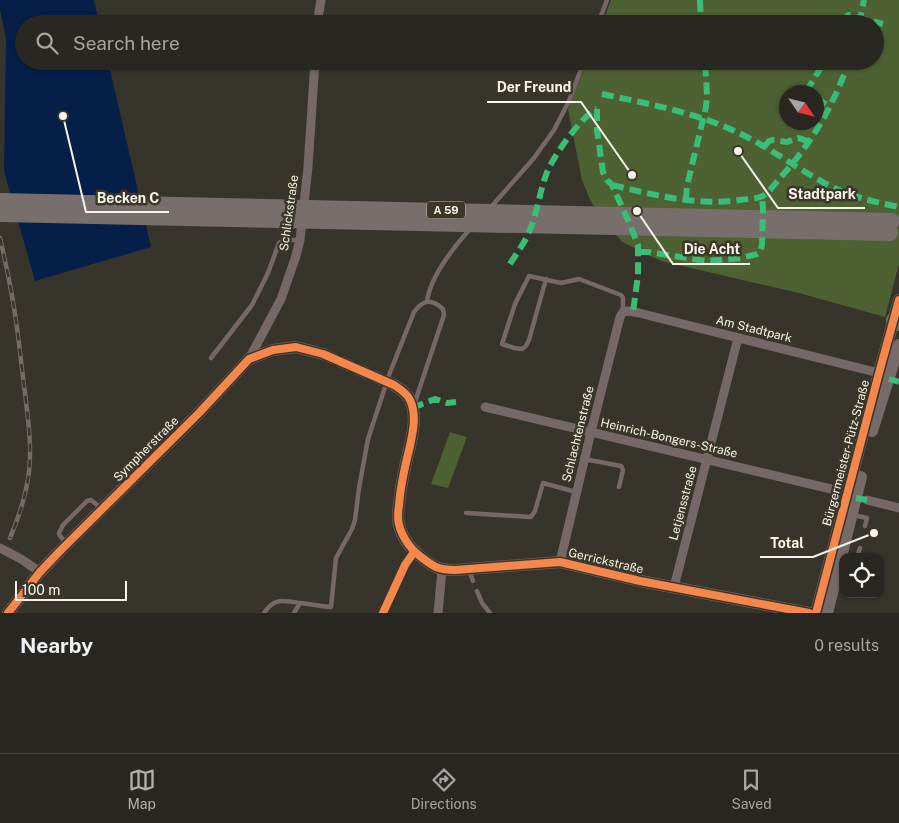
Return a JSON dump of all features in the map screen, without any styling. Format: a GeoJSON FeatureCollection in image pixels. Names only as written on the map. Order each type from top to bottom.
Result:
{"type":"FeatureCollection","features":[{"type":"Feature","properties":{"kind":"highway","name":"A 59"},"geometry":{"type":"LineString","coordinates":[[0,201],[899,221]]}},
{"type":"Feature","properties":{"kind":"highway","name":"A 59"},"geometry":{"type":"LineString","coordinates":[[0,214],[899,234]]}},
{"type":"Feature","properties":{"kind":"street"},"geometry":{"type":"LineString","coordinates":[[317,15],[318,2]]}},
{"type":"Feature","properties":{"kind":"street","name":"Schlickstraße"},"geometry":{"type":"LineString","coordinates":[[249,358],[281,299],[300,240],[308,167],[314,70]]}},
{"type":"Feature","properties":{"kind":"street","name":"Bürgermeister-Pütz-Straße"},"geometry":{"type":"LineString","coordinates":[[816,613],[878,373],[897,321],[899,300]]}},
{"type":"Feature","properties":{"kind":"street","name":"Am Stadtpark"},"geometry":{"type":"LineString","coordinates":[[623,312],[639,313],[878,373]]}},
{"type":"Feature","properties":{"kind":"street","name":"Schlachtenstraße"},"geometry":{"type":"LineString","coordinates":[[560,562],[584,459],[620,317],[623,312]]}},
{"type":"Feature","properties":{"kind":"street","name":"Letjensstraße"},"geometry":{"type":"LineString","coordinates":[[674,587],[738,338]]}},
{"type":"Feature","properties":{"kind":"street","name":"Bürgermeister-Pütz-Straße"},"geometry":{"type":"LineString","coordinates":[[851,553],[852,514],[876,418],[899,345]]}},
{"type":"Feature","properties":{"kind":"street","name":"Sympherstraße"},"geometry":{"type":"LineString","coordinates":[[8,613],[40,572],[199,413],[249,358],[273,350],[296,346],[323,354]]}},
{"type":"Feature","properties":{"kind":"street"},"geometry":{"type":"LineString","coordinates":[[394,385],[404,392],[410,400],[414,418],[414,429],[400,490],[398,518],[406,541],[414,552],[433,566],[442,570],[438,613]]}},
{"type":"Feature","properties":{"kind":"street","name":"Heinrich-Bongers-Straße"},"geometry":{"type":"LineString","coordinates":[[485,407],[848,493]]}},
{"type":"Feature","properties":{"kind":"street"},"geometry":{"type":"LineString","coordinates":[[867,500],[899,508]]}},
{"type":"Feature","properties":{"kind":"street"},"geometry":{"type":"LineString","coordinates":[[0,548],[40,572]]}},
{"type":"Feature","properties":{"kind":"street","name":"Gerrickstraße"},"geometry":{"type":"LineString","coordinates":[[442,570],[560,562],[640,581],[809,613]]}},
{"type":"Feature","properties":{"kind":"street","name":"Bürgermeister-Pütz-Straße"},"geometry":{"type":"LineString","coordinates":[[827,613],[839,584]]}},
{"type":"Feature","properties":{"kind":"lane"},"geometry":{"type":"LineString","coordinates":[[601,15],[607,0]]}},
{"type":"Feature","properties":{"kind":"lane"},"geometry":{"type":"LineString","coordinates":[[427,302],[428,293],[439,269],[464,237],[534,158],[554,130],[569,102],[581,70]]}},
{"type":"Feature","properties":{"kind":"lane"},"geometry":{"type":"LineString","coordinates":[[211,358],[252,305],[268,273],[279,243],[283,240],[300,240]]}},
{"type":"Feature","properties":{"kind":"lane"},"geometry":{"type":"LineString","coordinates":[[546,279],[526,346],[522,349],[502,344],[515,304],[529,276],[546,279],[561,283],[579,279],[617,294],[622,298],[623,312]]}},
{"type":"Feature","properties":{"kind":"lane"},"geometry":{"type":"LineString","coordinates":[[330,613],[336,558],[355,520],[368,439],[389,376],[414,312],[420,304],[431,302],[443,309],[444,315],[412,408]]}},
{"type":"Feature","properties":{"kind":"lane"},"geometry":{"type":"LineString","coordinates":[[584,459],[621,466],[623,470],[619,486]]}},
{"type":"Feature","properties":{"kind":"lane"},"geometry":{"type":"LineString","coordinates":[[466,513],[531,517],[535,511],[543,483],[576,492]]}},
{"type":"Feature","properties":{"kind":"lane"},"geometry":{"type":"LineString","coordinates":[[852,514],[868,518],[865,526]]}},
{"type":"Feature","properties":{"kind":"lane"},"geometry":{"type":"LineString","coordinates":[[854,553],[860,548]]}},
{"type":"Feature","properties":{"kind":"lane"},"geometry":{"type":"LineString","coordinates":[[468,569],[473,581]]}},
{"type":"Feature","properties":{"kind":"lane"},"geometry":{"type":"LineString","coordinates":[[477,591],[482,603],[490,613]]}},
{"type":"Feature","properties":{"kind":"lane"},"geometry":{"type":"LineString","coordinates":[[264,613],[269,606],[283,600],[331,607]]}},
{"type":"Feature","properties":{"kind":"lane"},"geometry":{"type":"LineString","coordinates":[[294,613],[300,603]]}},
{"type":"Feature","properties":{"kind":"green space"},"geometry":{"type":"Polygon","coordinates":[[[611,0],[899,0],[899,264],[885,317],[799,293],[661,261],[622,242],[591,202],[582,180],[568,109],[583,70],[884,70],[884,15],[605,15],[611,0]]]}},
{"type":"Feature","properties":{"kind":"green space"},"geometry":{"type":"Polygon","coordinates":[[[450,432],[467,437],[448,488],[431,484],[450,432]]]}},
{"type":"Feature","properties":{"kind":"water"},"geometry":{"type":"Polygon","coordinates":[[[0,0],[94,0],[97,15],[15,15],[15,70],[110,70],[151,247],[35,281],[4,171],[6,38],[0,10],[0,0]]]}},
{"type":"Feature","properties":{"kind":"tunnel"},"geometry":{"type":"LineString","coordinates":[[323,354],[394,385]]}},
{"type":"Feature","properties":{"kind":"railway"},"geometry":{"type":"LineString","coordinates":[[0,238],[10,283],[30,442],[30,462],[26,489],[10,538]]}},
{"type":"Feature","properties":{"kind":"marked path"},"geometry":{"type":"LineString","coordinates":[[700,0],[701,15]]}},
{"type":"Feature","properties":{"kind":"marked path"},"geometry":{"type":"LineString","coordinates":[[861,15],[864,0]]}},
{"type":"Feature","properties":{"kind":"marked path"},"geometry":{"type":"LineString","coordinates":[[686,200],[687,186],[706,107],[706,70]]}},
{"type":"Feature","properties":{"kind":"marked path"},"geometry":{"type":"LineString","coordinates":[[810,85],[819,70]]}},
{"type":"Feature","properties":{"kind":"marked path"},"geometry":{"type":"LineString","coordinates":[[612,185],[691,201],[724,201],[763,196],[811,139],[828,109],[846,70]]}},
{"type":"Feature","properties":{"kind":"marked path"},"geometry":{"type":"LineString","coordinates":[[602,94],[708,120],[741,134],[838,190],[864,199],[899,207]]}},
{"type":"Feature","properties":{"kind":"marked path"},"geometry":{"type":"LineString","coordinates":[[824,103],[829,106]]}},
{"type":"Feature","properties":{"kind":"marked path"},"geometry":{"type":"LineString","coordinates":[[597,109],[597,130],[603,172],[612,185],[638,245],[638,275],[633,312]]}},
{"type":"Feature","properties":{"kind":"marked path"},"geometry":{"type":"LineString","coordinates":[[510,264],[531,227],[546,175],[554,159],[576,128],[597,109]]}},
{"type":"Feature","properties":{"kind":"marked path"},"geometry":{"type":"LineString","coordinates":[[765,146],[772,140],[787,142],[798,138],[809,142]]}},
{"type":"Feature","properties":{"kind":"marked path"},"geometry":{"type":"LineString","coordinates":[[639,252],[706,261],[742,258],[757,254],[760,252],[762,245],[762,196]]}},
{"type":"Feature","properties":{"kind":"marked path"},"geometry":{"type":"LineString","coordinates":[[889,379],[899,382]]}},
{"type":"Feature","properties":{"kind":"marked path"},"geometry":{"type":"LineString","coordinates":[[412,408],[435,399],[447,403],[456,402]]}},
{"type":"Feature","properties":{"kind":"marked path"},"geometry":{"type":"LineString","coordinates":[[856,498],[867,500]]}},
{"type":"Feature","properties":{"kind":"cycle path"},"geometry":{"type":"LineString","coordinates":[[816,613],[899,300]]}},
{"type":"Feature","properties":{"kind":"cycle path"},"geometry":{"type":"LineString","coordinates":[[8,613],[40,572],[199,413],[249,359],[273,350],[296,347],[323,354],[394,385],[409,398],[414,423],[400,491],[398,518],[403,535],[409,545],[433,566],[440,569],[455,570],[560,562],[640,581],[809,613]]}},
{"type":"Feature","properties":{"kind":"cycle path"},"geometry":{"type":"LineString","coordinates":[[383,613],[405,565],[414,552]]}},
{"type":"Feature","properties":{"kind":"place","name":"Becken C"},"geometry":{"type":"Point","coordinates":[63,116]}},
{"type":"Feature","properties":{"kind":"place","name":"Stadtpark"},"geometry":{"type":"Point","coordinates":[738,151]}},
{"type":"Feature","properties":{"kind":"place","name":"Der Freund"},"geometry":{"type":"Point","coordinates":[632,175]}},
{"type":"Feature","properties":{"kind":"place","name":"Die Acht"},"geometry":{"type":"Point","coordinates":[637,211]}},
{"type":"Feature","properties":{"kind":"place","name":"Total"},"geometry":{"type":"Point","coordinates":[874,533]}}]}
